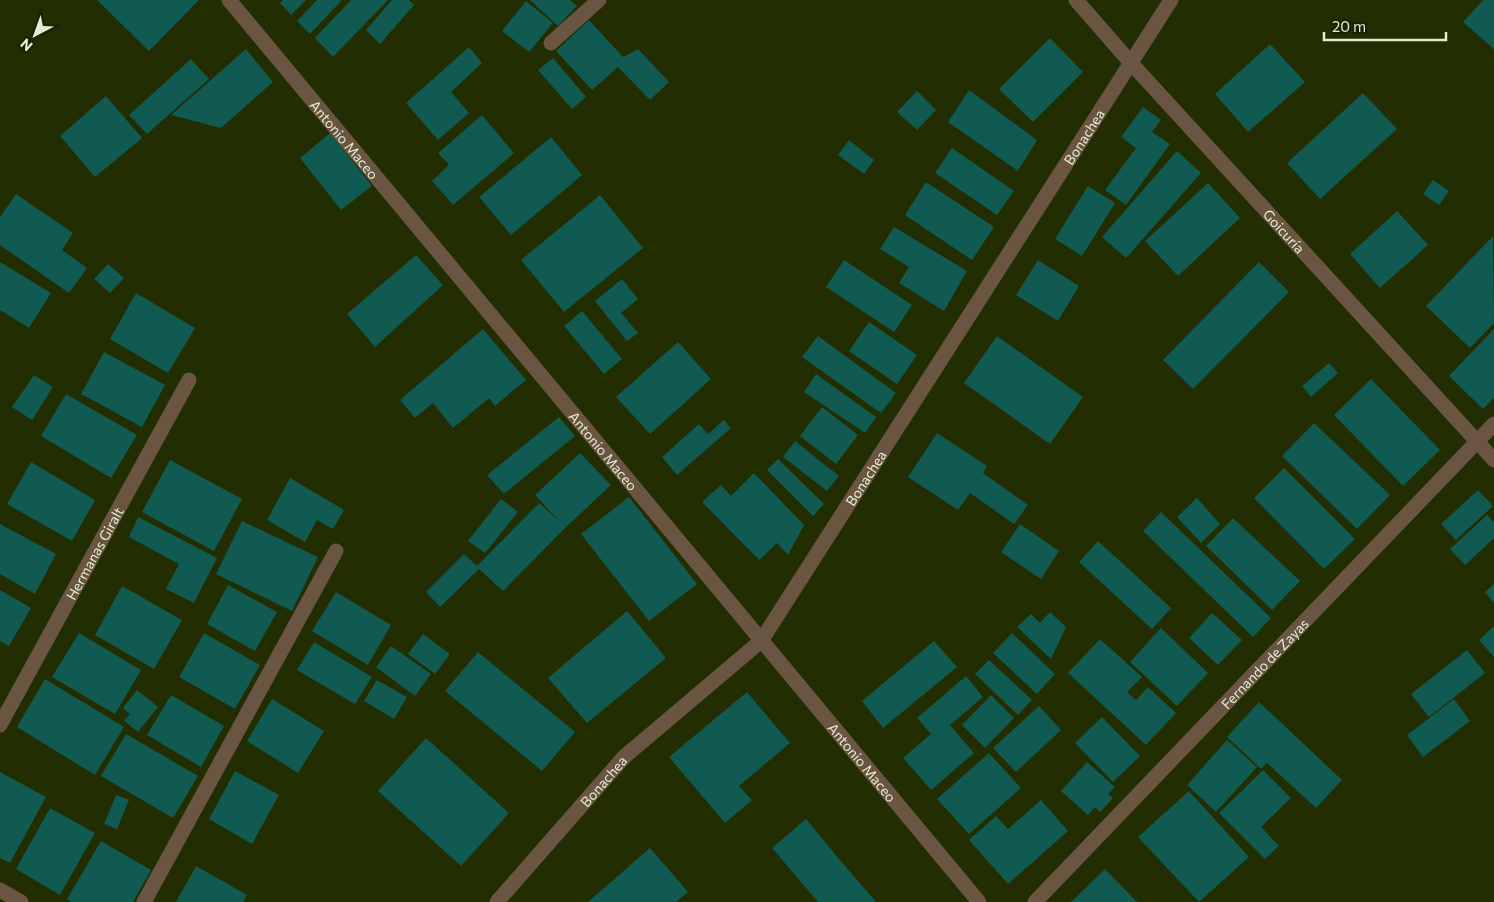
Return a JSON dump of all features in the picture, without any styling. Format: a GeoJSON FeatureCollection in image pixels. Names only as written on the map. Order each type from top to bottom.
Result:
{"type":"FeatureCollection","features":[{"type":"Feature","properties":{"kind":"street","name":"Antonio Maceo"},"geometry":{"type":"LineString","coordinates":[[229,0],[979,902]]}},
{"type":"Feature","properties":{"kind":"street"},"geometry":{"type":"LineString","coordinates":[[551,43],[599,0]]}},
{"type":"Feature","properties":{"kind":"street","name":"Goicuría"},"geometry":{"type":"LineString","coordinates":[[1076,0],[1131,63],[1494,460]]}},
{"type":"Feature","properties":{"kind":"street","name":"Bonachea"},"geometry":{"type":"LineString","coordinates":[[497,902],[624,757],[762,641],[1172,0]]}},
{"type":"Feature","properties":{"kind":"street","name":"Hermanas Giralt"},"geometry":{"type":"LineString","coordinates":[[0,725],[189,380]]}},
{"type":"Feature","properties":{"kind":"street","name":"Fernando de Zayas"},"geometry":{"type":"LineString","coordinates":[[1035,902],[1494,424]]}},
{"type":"Feature","properties":{"kind":"street"},"geometry":{"type":"LineString","coordinates":[[144,902],[336,551]]}},
{"type":"Feature","properties":{"kind":"street"},"geometry":{"type":"LineString","coordinates":[[0,890],[22,902]]}},
{"type":"Feature","properties":{"kind":"building"},"geometry":{"type":"Polygon","coordinates":[[[97,0],[199,0],[149,51],[97,0]]]}},
{"type":"Feature","properties":{"kind":"building"},"geometry":{"type":"Polygon","coordinates":[[[283,0],[306,0],[291,15],[280,3],[283,0]]]}},
{"type":"Feature","properties":{"kind":"building"},"geometry":{"type":"Polygon","coordinates":[[[317,0],[342,0],[310,34],[297,21],[317,0]]]}},
{"type":"Feature","properties":{"kind":"building"},"geometry":{"type":"Polygon","coordinates":[[[351,0],[388,0],[333,57],[315,38],[351,0]]]}},
{"type":"Feature","properties":{"kind":"building"},"geometry":{"type":"Polygon","coordinates":[[[392,0],[409,0],[414,5],[380,44],[366,30],[392,0]]]}},
{"type":"Feature","properties":{"kind":"building"},"geometry":{"type":"Polygon","coordinates":[[[530,0],[570,0],[577,6],[558,26],[530,0]]]}},
{"type":"Feature","properties":{"kind":"building"},"geometry":{"type":"Polygon","coordinates":[[[1483,0],[1494,0],[1494,49],[1463,22],[1483,0]]]}},
{"type":"Feature","properties":{"kind":"building"},"geometry":{"type":"Polygon","coordinates":[[[526,1],[553,23],[529,52],[502,31],[526,1]]]}},
{"type":"Feature","properties":{"kind":"building"},"geometry":{"type":"Polygon","coordinates":[[[589,20],[623,57],[638,49],[669,82],[650,100],[618,67],[592,90],[556,51],[589,20]]]}},
{"type":"Feature","properties":{"kind":"building"},"geometry":{"type":"Polygon","coordinates":[[[1050,38],[1083,72],[1033,122],[999,89],[1050,38]]]}},
{"type":"Feature","properties":{"kind":"building"},"geometry":{"type":"Polygon","coordinates":[[[1270,44],[1305,82],[1248,132],[1215,94],[1270,44]]]}},
{"type":"Feature","properties":{"kind":"building"},"geometry":{"type":"Polygon","coordinates":[[[469,47],[482,63],[451,92],[469,113],[438,140],[406,103],[469,47]]]}},
{"type":"Feature","properties":{"kind":"building"},"geometry":{"type":"Polygon","coordinates":[[[246,49],[273,82],[221,128],[171,115],[246,49]]]}},
{"type":"Feature","properties":{"kind":"building"},"geometry":{"type":"Polygon","coordinates":[[[553,58],[586,97],[572,109],[538,70],[553,58]]]}},
{"type":"Feature","properties":{"kind":"building"},"geometry":{"type":"Polygon","coordinates":[[[191,59],[209,79],[147,134],[129,115],[191,59]]]}},
{"type":"Feature","properties":{"kind":"building"},"geometry":{"type":"Polygon","coordinates":[[[969,90],[1037,140],[1018,171],[948,122],[969,90]]]}},
{"type":"Feature","properties":{"kind":"building"},"geometry":{"type":"Polygon","coordinates":[[[917,91],[936,110],[917,130],[897,112],[917,91]]]}},
{"type":"Feature","properties":{"kind":"building"},"geometry":{"type":"Polygon","coordinates":[[[1363,93],[1397,129],[1320,199],[1287,163],[1363,93]]]}},
{"type":"Feature","properties":{"kind":"building"},"geometry":{"type":"Polygon","coordinates":[[[106,96],[142,138],[95,177],[60,136],[106,96]]]}},
{"type":"Feature","properties":{"kind":"building"},"geometry":{"type":"Polygon","coordinates":[[[1143,107],[1161,120],[1152,132],[1170,144],[1126,205],[1105,190],[1136,148],[1121,137],[1143,107]]]}},
{"type":"Feature","properties":{"kind":"building"},"geometry":{"type":"Polygon","coordinates":[[[482,115],[514,153],[453,205],[432,181],[449,165],[438,153],[482,115]]]}},
{"type":"Feature","properties":{"kind":"building"},"geometry":{"type":"Polygon","coordinates":[[[330,133],[372,186],[341,210],[300,158],[330,133]]]}},
{"type":"Feature","properties":{"kind":"building"},"geometry":{"type":"Polygon","coordinates":[[[551,137],[582,175],[511,235],[479,197],[551,137]]]}},
{"type":"Feature","properties":{"kind":"building"},"geometry":{"type":"Polygon","coordinates":[[[849,140],[874,160],[864,174],[838,155],[849,140]]]}},
{"type":"Feature","properties":{"kind":"building"},"geometry":{"type":"Polygon","coordinates":[[[952,148],[1014,191],[997,215],[935,173],[952,148]]]}},
{"type":"Feature","properties":{"kind":"building"},"geometry":{"type":"Polygon","coordinates":[[[1177,151],[1201,173],[1126,258],[1102,237],[1177,151]]]}},
{"type":"Feature","properties":{"kind":"building"},"geometry":{"type":"Polygon","coordinates":[[[1433,180],[1449,191],[1439,205],[1423,194],[1433,180]]]}},
{"type":"Feature","properties":{"kind":"building"},"geometry":{"type":"Polygon","coordinates":[[[926,182],[994,227],[972,260],[905,215],[926,182]]]}},
{"type":"Feature","properties":{"kind":"building"},"geometry":{"type":"Polygon","coordinates":[[[1208,183],[1240,218],[1178,276],[1145,241],[1208,183]]]}},
{"type":"Feature","properties":{"kind":"building"},"geometry":{"type":"Polygon","coordinates":[[[1088,186],[1115,203],[1082,256],[1055,239],[1088,186]]]}},
{"type":"Feature","properties":{"kind":"building"},"geometry":{"type":"Polygon","coordinates":[[[16,194],[73,233],[62,250],[87,268],[69,293],[0,245],[0,217],[16,194]]]}},
{"type":"Feature","properties":{"kind":"building"},"geometry":{"type":"Polygon","coordinates":[[[600,195],[643,248],[564,312],[521,260],[600,195]]]}},
{"type":"Feature","properties":{"kind":"building"},"geometry":{"type":"Polygon","coordinates":[[[1397,211],[1428,245],[1380,288],[1350,254],[1397,211]]]}},
{"type":"Feature","properties":{"kind":"building"},"geometry":{"type":"Polygon","coordinates":[[[894,227],[967,271],[944,311],[899,283],[909,267],[880,249],[894,227]]]}},
{"type":"Feature","properties":{"kind":"building"},"geometry":{"type":"Polygon","coordinates":[[[1493,236],[1494,323],[1470,348],[1426,306],[1493,236]]]}},
{"type":"Feature","properties":{"kind":"building"},"geometry":{"type":"Polygon","coordinates":[[[416,255],[443,285],[375,347],[347,314],[416,255]]]}},
{"type":"Feature","properties":{"kind":"building"},"geometry":{"type":"Polygon","coordinates":[[[844,260],[912,305],[894,332],[826,287],[844,260]]]}},
{"type":"Feature","properties":{"kind":"building"},"geometry":{"type":"Polygon","coordinates":[[[1038,260],[1079,286],[1058,321],[1016,295],[1038,260]]]}},
{"type":"Feature","properties":{"kind":"building"},"geometry":{"type":"Polygon","coordinates":[[[0,262],[51,293],[29,328],[0,310],[0,262]]]}},
{"type":"Feature","properties":{"kind":"building"},"geometry":{"type":"Polygon","coordinates":[[[1259,262],[1289,292],[1193,389],[1163,360],[1259,262]]]}},
{"type":"Feature","properties":{"kind":"building"},"geometry":{"type":"Polygon","coordinates":[[[108,264],[124,278],[110,293],[94,279],[108,264]]]}},
{"type":"Feature","properties":{"kind":"building"},"geometry":{"type":"Polygon","coordinates":[[[622,279],[638,299],[621,313],[638,333],[627,341],[595,301],[622,279]]]}},
{"type":"Feature","properties":{"kind":"building"},"geometry":{"type":"Polygon","coordinates":[[[136,293],[195,328],[168,373],[110,339],[136,293]]]}},
{"type":"Feature","properties":{"kind":"building"},"geometry":{"type":"Polygon","coordinates":[[[582,311],[622,359],[604,374],[564,326],[582,311]]]}},
{"type":"Feature","properties":{"kind":"building"},"geometry":{"type":"Polygon","coordinates":[[[869,322],[917,355],[897,384],[849,351],[869,322]]]}},
{"type":"Feature","properties":{"kind":"building"},"geometry":{"type":"Polygon","coordinates":[[[483,329],[526,380],[495,406],[489,398],[453,428],[433,403],[415,418],[400,400],[483,329]]]}},
{"type":"Feature","properties":{"kind":"building"},"geometry":{"type":"Polygon","coordinates":[[[1494,329],[1494,398],[1483,409],[1449,376],[1494,329]]]}},
{"type":"Feature","properties":{"kind":"building"},"geometry":{"type":"Polygon","coordinates":[[[818,336],[896,393],[881,413],[802,357],[818,336]]]}},
{"type":"Feature","properties":{"kind":"building"},"geometry":{"type":"Polygon","coordinates":[[[997,336],[1083,397],[1050,444],[964,383],[997,336]]]}},
{"type":"Feature","properties":{"kind":"building"},"geometry":{"type":"Polygon","coordinates":[[[678,342],[711,379],[650,434],[616,397],[678,342]]]}},
{"type":"Feature","properties":{"kind":"building"},"geometry":{"type":"Polygon","coordinates":[[[104,352],[165,385],[142,427],[81,394],[104,352]]]}},
{"type":"Feature","properties":{"kind":"building"},"geometry":{"type":"Polygon","coordinates":[[[1329,363],[1338,373],[1311,397],[1302,386],[1329,363]]]}},
{"type":"Feature","properties":{"kind":"building"},"geometry":{"type":"Polygon","coordinates":[[[816,374],[876,417],[865,433],[804,392],[816,374]]]}},
{"type":"Feature","properties":{"kind":"building"},"geometry":{"type":"Polygon","coordinates":[[[34,375],[53,387],[32,420],[12,407],[34,375]]]}},
{"type":"Feature","properties":{"kind":"building"},"geometry":{"type":"Polygon","coordinates":[[[1371,379],[1440,450],[1403,486],[1334,415],[1371,379]]]}},
{"type":"Feature","properties":{"kind":"building"},"geometry":{"type":"Polygon","coordinates":[[[66,394],[137,435],[111,478],[41,436],[66,394]]]}},
{"type":"Feature","properties":{"kind":"building"},"geometry":{"type":"Polygon","coordinates":[[[822,407],[858,435],[836,464],[800,436],[822,407]]]}},
{"type":"Feature","properties":{"kind":"building"},"geometry":{"type":"Polygon","coordinates":[[[559,417],[575,436],[504,494],[487,475],[559,417]]]}},
{"type":"Feature","properties":{"kind":"building"},"geometry":{"type":"Polygon","coordinates":[[[724,420],[731,428],[677,475],[662,457],[699,424],[708,434],[724,420]]]}},
{"type":"Feature","properties":{"kind":"building"},"geometry":{"type":"Polygon","coordinates":[[[1314,423],[1390,495],[1357,529],[1282,456],[1314,423]]]}},
{"type":"Feature","properties":{"kind":"building"},"geometry":{"type":"Polygon","coordinates":[[[937,433],[987,466],[983,473],[1028,505],[1014,524],[970,493],[958,510],[908,477],[937,433]]]}},
{"type":"Feature","properties":{"kind":"building"},"geometry":{"type":"Polygon","coordinates":[[[795,441],[839,476],[827,491],[783,457],[795,441]]]}},
{"type":"Feature","properties":{"kind":"building"},"geometry":{"type":"Polygon","coordinates":[[[580,453],[611,485],[565,528],[503,591],[479,569],[440,607],[426,592],[464,554],[477,566],[539,503],[559,521],[535,495],[580,453]]]}},
{"type":"Feature","properties":{"kind":"building"},"geometry":{"type":"Polygon","coordinates":[[[778,459],[824,504],[813,516],[767,470],[778,459]]]}},
{"type":"Feature","properties":{"kind":"building"},"geometry":{"type":"Polygon","coordinates":[[[170,460],[242,499],[214,551],[142,512],[170,460]]]}},
{"type":"Feature","properties":{"kind":"building"},"geometry":{"type":"Polygon","coordinates":[[[31,462],[95,500],[72,541],[7,504],[31,462]]]}},
{"type":"Feature","properties":{"kind":"building"},"geometry":{"type":"Polygon","coordinates":[[[1284,468],[1355,539],[1324,569],[1254,498],[1284,468]]]}},
{"type":"Feature","properties":{"kind":"building"},"geometry":{"type":"Polygon","coordinates":[[[754,473],[804,525],[788,555],[777,543],[759,560],[702,502],[721,485],[731,496],[754,473]]]}},
{"type":"Feature","properties":{"kind":"building"},"geometry":{"type":"Polygon","coordinates":[[[290,478],[344,510],[333,529],[317,520],[305,542],[267,520],[290,478]]]}},
{"type":"Feature","properties":{"kind":"building"},"geometry":{"type":"Polygon","coordinates":[[[1478,490],[1493,506],[1456,540],[1441,524],[1478,490]]]}},
{"type":"Feature","properties":{"kind":"building"},"geometry":{"type":"Polygon","coordinates":[[[629,497],[697,584],[649,621],[581,534],[629,497]]]}},
{"type":"Feature","properties":{"kind":"building"},"geometry":{"type":"Polygon","coordinates":[[[1197,498],[1220,524],[1201,543],[1177,517],[1197,498]]]}},
{"type":"Feature","properties":{"kind":"building"},"geometry":{"type":"Polygon","coordinates":[[[501,499],[518,512],[485,553],[468,541],[501,499]]]}},
{"type":"Feature","properties":{"kind":"building"},"geometry":{"type":"Polygon","coordinates":[[[1161,512],[1271,618],[1253,637],[1143,531],[1161,512]]]}},
{"type":"Feature","properties":{"kind":"building"},"geometry":{"type":"Polygon","coordinates":[[[1487,515],[1494,522],[1494,538],[1465,565],[1450,549],[1487,515]]]}},
{"type":"Feature","properties":{"kind":"building"},"geometry":{"type":"Polygon","coordinates":[[[138,517],[217,558],[194,603],[166,589],[179,564],[129,537],[138,517]]]}},
{"type":"Feature","properties":{"kind":"building"},"geometry":{"type":"Polygon","coordinates":[[[1233,518],[1300,581],[1272,610],[1206,546],[1233,518]]]}},
{"type":"Feature","properties":{"kind":"building"},"geometry":{"type":"Polygon","coordinates":[[[242,521],[318,557],[292,611],[216,574],[242,521]]]}},
{"type":"Feature","properties":{"kind":"building"},"geometry":{"type":"Polygon","coordinates":[[[0,524],[56,554],[35,594],[0,574],[0,524]]]}},
{"type":"Feature","properties":{"kind":"building"},"geometry":{"type":"Polygon","coordinates":[[[1020,524],[1059,551],[1041,579],[1001,552],[1020,524]]]}},
{"type":"Feature","properties":{"kind":"building"},"geometry":{"type":"Polygon","coordinates":[[[1098,541],[1171,608],[1152,629],[1079,562],[1098,541]]]}},
{"type":"Feature","properties":{"kind":"building"},"geometry":{"type":"Polygon","coordinates":[[[1494,584],[1494,603],[1485,592],[1494,584]]]}},
{"type":"Feature","properties":{"kind":"building"},"geometry":{"type":"Polygon","coordinates":[[[228,585],[277,612],[255,651],[207,624],[228,585]]]}},
{"type":"Feature","properties":{"kind":"building"},"geometry":{"type":"Polygon","coordinates":[[[122,586],[182,620],[154,669],[95,635],[122,586]]]}},
{"type":"Feature","properties":{"kind":"building"},"geometry":{"type":"Polygon","coordinates":[[[0,590],[31,608],[9,646],[0,641],[0,590]]]}},
{"type":"Feature","properties":{"kind":"building"},"geometry":{"type":"Polygon","coordinates":[[[336,592],[391,625],[368,665],[312,631],[336,592]]]}},
{"type":"Feature","properties":{"kind":"building"},"geometry":{"type":"Polygon","coordinates":[[[627,611],[666,658],[587,723],[548,678],[627,611]]]}},
{"type":"Feature","properties":{"kind":"building"},"geometry":{"type":"Polygon","coordinates":[[[1050,612],[1066,627],[1051,659],[1017,627],[1031,614],[1040,623],[1050,612]]]}},
{"type":"Feature","properties":{"kind":"building"},"geometry":{"type":"Polygon","coordinates":[[[1212,613],[1242,640],[1218,665],[1189,638],[1212,613]]]}},
{"type":"Feature","properties":{"kind":"building"},"geometry":{"type":"Polygon","coordinates":[[[1494,626],[1494,657],[1479,640],[1494,626]]]}},
{"type":"Feature","properties":{"kind":"building"},"geometry":{"type":"Polygon","coordinates":[[[1161,628],[1208,673],[1177,706],[1130,662],[1161,628]]]}},
{"type":"Feature","properties":{"kind":"building"},"geometry":{"type":"Polygon","coordinates":[[[79,633],[141,670],[115,714],[52,677],[79,633]]]}},
{"type":"Feature","properties":{"kind":"building"},"geometry":{"type":"Polygon","coordinates":[[[204,633],[260,665],[235,709],[179,677],[204,633]]]}},
{"type":"Feature","properties":{"kind":"building"},"geometry":{"type":"Polygon","coordinates":[[[1012,633],[1055,674],[1037,694],[993,653],[1012,633]]]}},
{"type":"Feature","properties":{"kind":"building"},"geometry":{"type":"Polygon","coordinates":[[[423,634],[450,654],[435,674],[408,654],[423,634]]]}},
{"type":"Feature","properties":{"kind":"building"},"geometry":{"type":"Polygon","coordinates":[[[1100,639],[1142,677],[1127,692],[1136,700],[1148,687],[1176,713],[1146,745],[1068,673],[1100,639]]]}},
{"type":"Feature","properties":{"kind":"building"},"geometry":{"type":"Polygon","coordinates":[[[934,641],[957,667],[883,728],[862,701],[934,641]]]}},
{"type":"Feature","properties":{"kind":"building"},"geometry":{"type":"Polygon","coordinates":[[[314,642],[372,677],[355,704],[297,670],[314,642]]]}},
{"type":"Feature","properties":{"kind":"building"},"geometry":{"type":"Polygon","coordinates":[[[391,646],[431,674],[415,696],[376,667],[391,646]]]}},
{"type":"Feature","properties":{"kind":"building"},"geometry":{"type":"Polygon","coordinates":[[[1467,650],[1485,673],[1429,717],[1411,694],[1467,650]]]}},
{"type":"Feature","properties":{"kind":"building"},"geometry":{"type":"Polygon","coordinates":[[[478,652],[575,732],[542,771],[445,691],[478,652]]]}},
{"type":"Feature","properties":{"kind":"building"},"geometry":{"type":"Polygon","coordinates":[[[989,660],[1032,700],[1018,715],[975,674],[989,660]]]}},
{"type":"Feature","properties":{"kind":"building"},"geometry":{"type":"Polygon","coordinates":[[[966,676],[983,697],[950,725],[974,753],[931,790],[903,758],[931,734],[917,718],[966,676]]]}},
{"type":"Feature","properties":{"kind":"building"},"geometry":{"type":"Polygon","coordinates":[[[45,679],[124,727],[95,775],[17,727],[45,679]]]}},
{"type":"Feature","properties":{"kind":"building"},"geometry":{"type":"Polygon","coordinates":[[[377,680],[407,697],[394,719],[364,701],[377,680]]]}},
{"type":"Feature","properties":{"kind":"building"},"geometry":{"type":"Polygon","coordinates":[[[137,690],[158,707],[138,732],[124,721],[130,714],[123,708],[137,690]]]}},
{"type":"Feature","properties":{"kind":"building"},"geometry":{"type":"Polygon","coordinates":[[[747,692],[790,743],[739,786],[752,800],[725,823],[669,757],[747,692]]]}},
{"type":"Feature","properties":{"kind":"building"},"geometry":{"type":"Polygon","coordinates":[[[171,695],[224,726],[201,767],[147,735],[171,695]]]}},
{"type":"Feature","properties":{"kind":"building"},"geometry":{"type":"Polygon","coordinates":[[[991,695],[1014,718],[985,748],[962,725],[991,695]]]}},
{"type":"Feature","properties":{"kind":"building"},"geometry":{"type":"Polygon","coordinates":[[[272,699],[324,731],[298,773],[247,741],[272,699]]]}},
{"type":"Feature","properties":{"kind":"building"},"geometry":{"type":"Polygon","coordinates":[[[1454,699],[1470,721],[1423,757],[1407,735],[1454,699]]]}},
{"type":"Feature","properties":{"kind":"building"},"geometry":{"type":"Polygon","coordinates":[[[1259,702],[1342,780],[1316,808],[1267,763],[1261,769],[1227,737],[1259,702]]]}},
{"type":"Feature","properties":{"kind":"building"},"geometry":{"type":"Polygon","coordinates":[[[1039,706],[1061,730],[1016,772],[993,748],[1039,706]]]}},
{"type":"Feature","properties":{"kind":"building"},"geometry":{"type":"Polygon","coordinates":[[[1102,717],[1140,756],[1113,782],[1075,743],[1102,717]]]}},
{"type":"Feature","properties":{"kind":"building"},"geometry":{"type":"Polygon","coordinates":[[[126,734],[198,776],[173,818],[101,776],[126,734]]]}},
{"type":"Feature","properties":{"kind":"building"},"geometry":{"type":"Polygon","coordinates":[[[426,738],[509,813],[461,866],[378,791],[426,738]]]}},
{"type":"Feature","properties":{"kind":"building"},"geometry":{"type":"Polygon","coordinates":[[[1227,740],[1257,767],[1216,812],[1187,785],[1227,740]]]}},
{"type":"Feature","properties":{"kind":"building"},"geometry":{"type":"Polygon","coordinates":[[[989,753],[1021,788],[969,834],[937,799],[989,753]]]}},
{"type":"Feature","properties":{"kind":"building"},"geometry":{"type":"Polygon","coordinates":[[[1087,762],[1115,787],[1108,794],[1113,798],[1100,812],[1095,807],[1088,815],[1061,791],[1087,762]]]}},
{"type":"Feature","properties":{"kind":"building"},"geometry":{"type":"Polygon","coordinates":[[[1263,770],[1291,798],[1261,827],[1279,846],[1265,859],[1219,813],[1263,770]]]}},
{"type":"Feature","properties":{"kind":"building"},"geometry":{"type":"Polygon","coordinates":[[[235,771],[279,795],[252,844],[209,819],[235,771]]]}},
{"type":"Feature","properties":{"kind":"building"},"geometry":{"type":"Polygon","coordinates":[[[0,772],[46,797],[10,863],[0,858],[0,772]]]}},
{"type":"Feature","properties":{"kind":"building"},"geometry":{"type":"Polygon","coordinates":[[[1189,791],[1249,857],[1199,902],[1138,837],[1189,791]]]}},
{"type":"Feature","properties":{"kind":"building"},"geometry":{"type":"Polygon","coordinates":[[[116,795],[129,800],[117,829],[104,824],[116,795]]]}},
{"type":"Feature","properties":{"kind":"building"},"geometry":{"type":"Polygon","coordinates":[[[1041,800],[1068,831],[1008,884],[969,840],[996,816],[1008,829],[1041,800]]]}},
{"type":"Feature","properties":{"kind":"building"},"geometry":{"type":"Polygon","coordinates":[[[50,808],[95,833],[60,895],[16,869],[50,808]]]}},
{"type":"Feature","properties":{"kind":"building"},"geometry":{"type":"Polygon","coordinates":[[[806,819],[876,902],[818,902],[772,848],[806,819]]]}},
{"type":"Feature","properties":{"kind":"building"},"geometry":{"type":"Polygon","coordinates":[[[101,841],[151,870],[133,902],[72,902],[67,899],[101,841]]]}},
{"type":"Feature","properties":{"kind":"building"},"geometry":{"type":"Polygon","coordinates":[[[650,848],[688,892],[676,902],[588,902],[650,848]]]}},
{"type":"Feature","properties":{"kind":"building"},"geometry":{"type":"Polygon","coordinates":[[[196,866],[247,895],[243,902],[176,902],[196,866]]]}},
{"type":"Feature","properties":{"kind":"building"},"geometry":{"type":"Polygon","coordinates":[[[1105,869],[1137,902],[1071,902],[1105,869]]]}}]}
